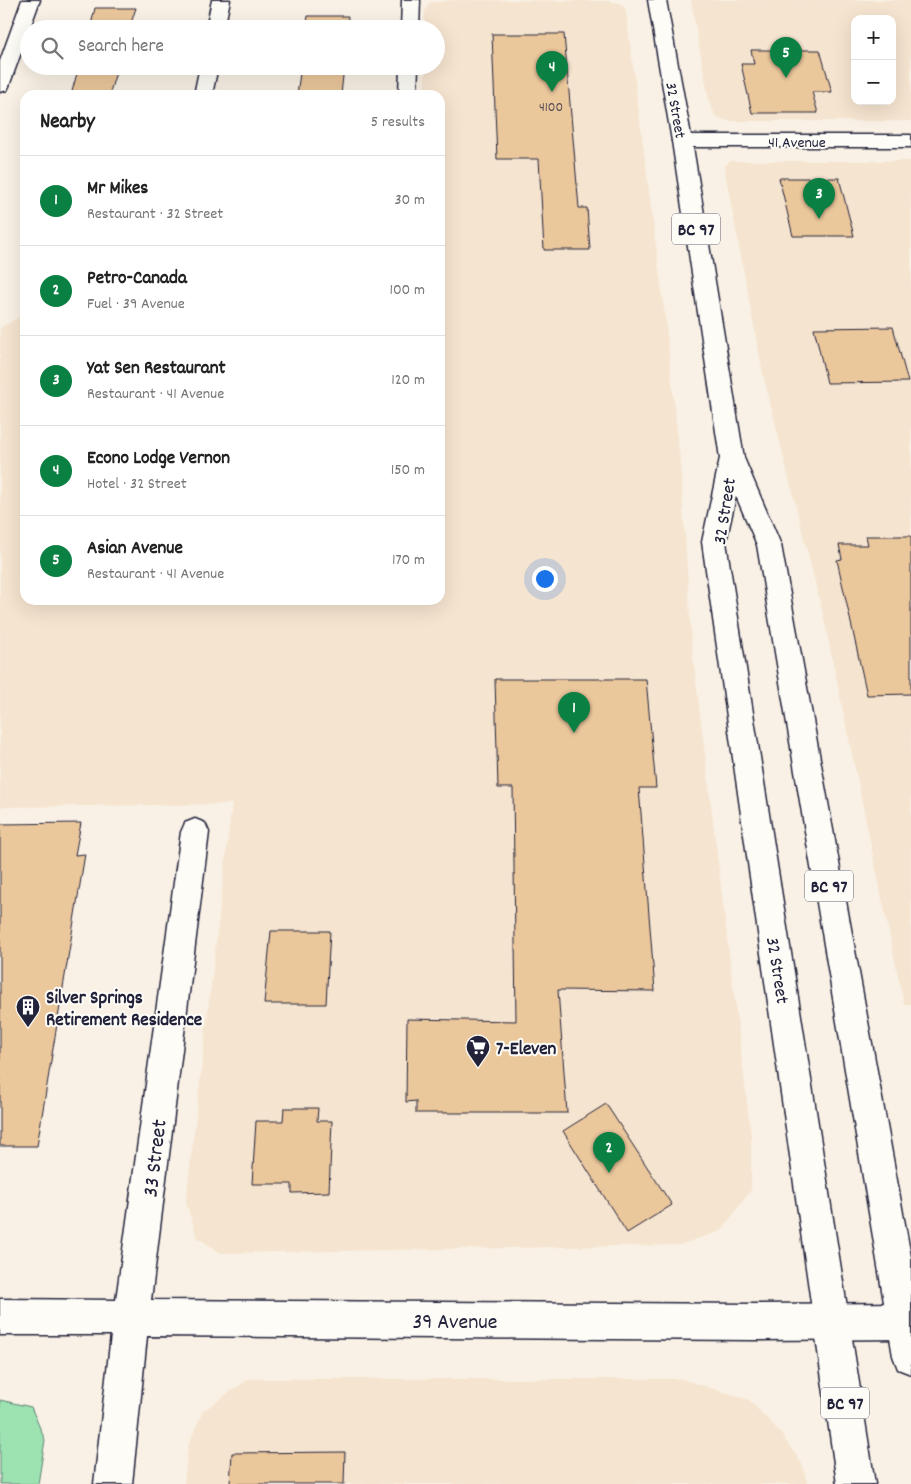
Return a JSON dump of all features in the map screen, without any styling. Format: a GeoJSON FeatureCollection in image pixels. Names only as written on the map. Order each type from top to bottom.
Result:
{"type":"FeatureCollection","features":[{"type":"Feature","properties":{"kind":"main road"},"geometry":{"type":"LineString","coordinates":[[24,20],[31,0]]}},
{"type":"Feature","properties":{"kind":"main road"},"geometry":{"type":"LineString","coordinates":[[218,20],[221,0]]}},
{"type":"Feature","properties":{"kind":"main road"},"geometry":{"type":"LineString","coordinates":[[410,20],[411,0]]}},
{"type":"Feature","properties":{"kind":"main road","name":"32 Street"},"geometry":{"type":"LineString","coordinates":[[657,0],[682,140],[732,458],[769,545],[908,1321],[911,1356]]}},
{"type":"Feature","properties":{"kind":"main road"},"geometry":{"type":"LineString","coordinates":[[0,86],[20,31]]}},
{"type":"Feature","properties":{"kind":"main road"},"geometry":{"type":"LineString","coordinates":[[204,90],[206,75]]}},
{"type":"Feature","properties":{"kind":"main road"},"geometry":{"type":"LineString","coordinates":[[408,90],[409,75]]}},
{"type":"Feature","properties":{"kind":"main road","name":"41 Avenue"},"geometry":{"type":"LineString","coordinates":[[682,140],[911,141]]}},
{"type":"Feature","properties":{"kind":"main road","name":"32 Street"},"geometry":{"type":"LineString","coordinates":[[732,458],[714,542],[856,1484]]}},
{"type":"Feature","properties":{"kind":"main road","name":"33 Street"},"geometry":{"type":"LineString","coordinates":[[113,1484],[131,1319],[195,832]]}},
{"type":"Feature","properties":{"kind":"main road","name":"39 Avenue"},"geometry":{"type":"LineString","coordinates":[[0,1317],[908,1321]]}},
{"type":"Feature","properties":{"kind":"shaded area"},"geometry":{"type":"Polygon","coordinates":[[[453,0],[609,1],[622,4],[626,12],[665,316],[680,461],[692,648],[751,1135],[751,1190],[721,1231],[679,1245],[221,1253],[197,1237],[186,1202],[232,804],[0,807],[0,328],[20,317],[20,605],[445,605],[445,90],[425,90],[425,75],[445,75],[445,20],[425,20],[425,12],[429,3],[453,0]]]}},
{"type":"Feature","properties":{"kind":"shaded area"},"geometry":{"type":"Polygon","coordinates":[[[691,0],[911,0],[911,121],[729,121],[716,117],[709,101],[691,0]]]}},
{"type":"Feature","properties":{"kind":"shaded area"},"geometry":{"type":"Polygon","coordinates":[[[730,161],[911,161],[911,1004],[904,1004],[823,614],[763,374],[726,177],[725,166],[730,161]]]}},
{"type":"Feature","properties":{"kind":"shaded area"},"geometry":{"type":"Polygon","coordinates":[[[249,1379],[682,1379],[749,1400],[780,1432],[802,1464],[807,1484],[184,1484],[188,1446],[203,1411],[249,1379]]]}},
{"type":"Feature","properties":{"kind":"green space"},"geometry":{"type":"Polygon","coordinates":[[[0,1400],[31,1407],[45,1440],[38,1484],[0,1484],[0,1400]]]}},
{"type":"Feature","properties":{"kind":"building"},"geometry":{"type":"Polygon","coordinates":[[[95,8],[136,8],[132,20],[92,20],[95,8]]]}},
{"type":"Feature","properties":{"kind":"building"},"geometry":{"type":"Polygon","coordinates":[[[308,16],[348,16],[348,20],[307,20],[308,16]]]}},
{"type":"Feature","properties":{"kind":"building"},"geometry":{"type":"Polygon","coordinates":[[[492,34],[564,34],[579,208],[587,208],[590,250],[544,250],[539,159],[497,159],[492,34]]]}},
{"type":"Feature","properties":{"kind":"building"},"geometry":{"type":"Polygon","coordinates":[[[751,50],[820,50],[832,92],[812,92],[818,113],[752,113],[741,64],[754,64],[751,50]]]}},
{"type":"Feature","properties":{"kind":"building"},"geometry":{"type":"Polygon","coordinates":[[[77,75],[115,75],[111,90],[72,90],[77,75]]]}},
{"type":"Feature","properties":{"kind":"building"},"geometry":{"type":"Polygon","coordinates":[[[300,75],[343,75],[342,90],[298,90],[300,75]]]}},
{"type":"Feature","properties":{"kind":"building"},"geometry":{"type":"Polygon","coordinates":[[[779,178],[839,178],[854,236],[793,236],[779,178]]]}},
{"type":"Feature","properties":{"kind":"building"},"geometry":{"type":"Polygon","coordinates":[[[893,327],[908,382],[827,383],[814,328],[893,327]]]}},
{"type":"Feature","properties":{"kind":"building"},"geometry":{"type":"Polygon","coordinates":[[[866,536],[911,536],[911,694],[867,695],[837,560],[842,559],[839,545],[868,545],[866,536]]]}},
{"type":"Feature","properties":{"kind":"building"},"geometry":{"type":"Polygon","coordinates":[[[495,679],[646,679],[656,788],[639,788],[655,991],[558,990],[567,1113],[416,1113],[416,1101],[406,1102],[407,1019],[516,1021],[513,788],[498,788],[495,679]]]}},
{"type":"Feature","properties":{"kind":"building","name":"Silver Springs Retirement Residence"},"geometry":{"type":"Polygon","coordinates":[[[81,823],[75,855],[85,854],[37,1146],[0,1146],[0,824],[81,823]]]}},
{"type":"Feature","properties":{"kind":"building"},"geometry":{"type":"Polygon","coordinates":[[[271,931],[330,931],[326,1004],[264,1004],[271,931]]]}},
{"type":"Feature","properties":{"kind":"building"},"geometry":{"type":"Polygon","coordinates":[[[606,1104],[672,1205],[627,1233],[563,1131],[606,1104]]]}},
{"type":"Feature","properties":{"kind":"building"},"geometry":{"type":"Polygon","coordinates":[[[284,1108],[318,1108],[317,1121],[332,1121],[329,1192],[292,1193],[292,1184],[252,1184],[256,1121],[283,1121],[284,1108]]]}},
{"type":"Feature","properties":{"kind":"building"},"geometry":{"type":"Polygon","coordinates":[[[345,1452],[344,1484],[230,1484],[232,1453],[345,1452]]]}},
{"type":"Feature","properties":{"kind":"place","name":"Asian Avenue"},"geometry":{"type":"Point","coordinates":[786,78]}},
{"type":"Feature","properties":{"kind":"place","name":"Econo Lodge Vernon"},"geometry":{"type":"Point","coordinates":[552,92]}},
{"type":"Feature","properties":{"kind":"place","name":"Yat Sen Restaurant"},"geometry":{"type":"Point","coordinates":[819,219]}},
{"type":"Feature","properties":{"kind":"place","name":"Mr Mikes"},"geometry":{"type":"Point","coordinates":[574,733]}},
{"type":"Feature","properties":{"kind":"place","name":"Silver Springs Retirement Residence"},"geometry":{"type":"Point","coordinates":[28,1028]}},
{"type":"Feature","properties":{"kind":"place","name":"7-Eleven"},"geometry":{"type":"Point","coordinates":[478,1068]}},
{"type":"Feature","properties":{"kind":"place","name":"Petro-Canada"},"geometry":{"type":"Point","coordinates":[609,1173]}}]}
